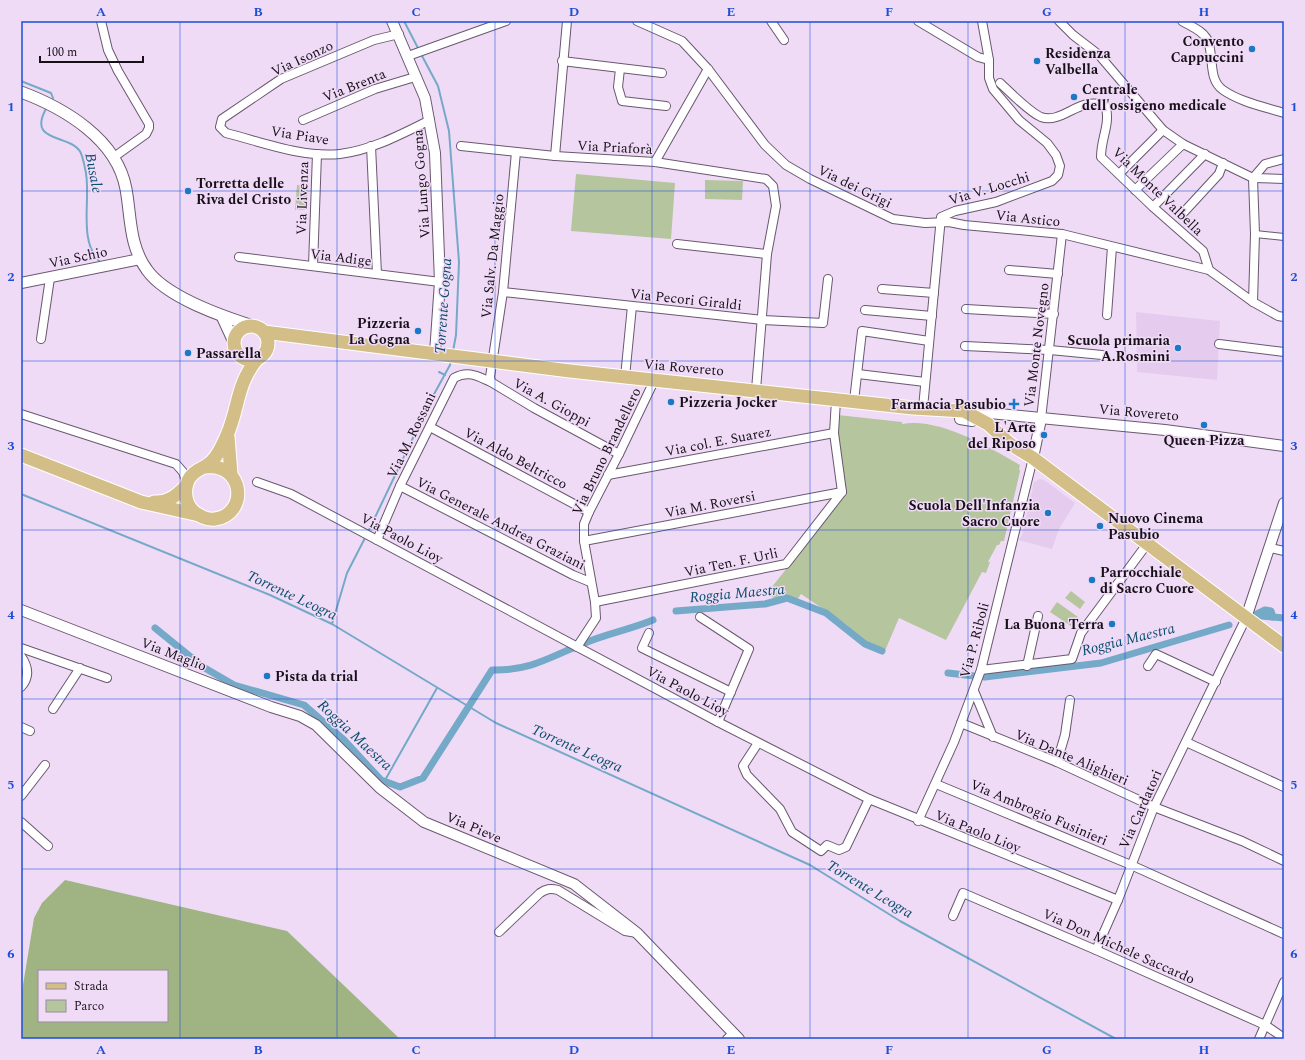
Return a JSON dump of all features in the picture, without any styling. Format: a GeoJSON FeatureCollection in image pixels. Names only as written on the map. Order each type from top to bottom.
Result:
{"type":"FeatureCollection","features":[{"type":"Feature","properties":{"kind":"main road"},"geometry":{"type":"LineString","coordinates":[[21,92],[59,108],[91,133],[114,157],[123,177],[131,232],[140,258],[152,276],[166,288],[222,316],[260,330]]}},
{"type":"Feature","properties":{"kind":"main road"},"geometry":{"type":"LineString","coordinates":[[222,316],[239,355],[239,391]]}},
{"type":"Feature","properties":{"kind":"main road"},"geometry":{"type":"LineString","coordinates":[[127,495],[161,502],[177,496],[194,473],[206,467],[218,453],[228,433],[239,391],[247,373],[261,356],[268,342],[260,330],[251,326],[242,329],[238,333],[234,342]]}},
{"type":"Feature","properties":{"kind":"main road","name":"Via Rovereto"},"geometry":{"type":"LineString","coordinates":[[260,330],[300,338],[440,354],[493,362],[836,400],[927,408],[960,413]]}},
{"type":"Feature","properties":{"kind":"main road"},"geometry":{"type":"LineString","coordinates":[[239,355],[247,360],[261,356],[277,344],[300,338]]}},
{"type":"Feature","properties":{"kind":"main road"},"geometry":{"type":"LineString","coordinates":[[960,413],[988,418],[1009,443]]}},
{"type":"Feature","properties":{"kind":"main road"},"geometry":{"type":"LineString","coordinates":[[960,413],[1033,458],[1284,646]]}},
{"type":"Feature","properties":{"kind":"main road"},"geometry":{"type":"LineString","coordinates":[[21,455],[127,495],[141,502],[215,519],[230,512],[235,505],[238,489],[230,474],[228,433]]}},
{"type":"Feature","properties":{"kind":"main road"},"geometry":{"type":"LineString","coordinates":[[206,467],[219,467],[230,474]]}},
{"type":"Feature","properties":{"kind":"main road"},"geometry":{"type":"LineString","coordinates":[[186,485],[185,495],[188,503],[199,516]]}},
{"type":"Feature","properties":{"kind":"street"},"geometry":{"type":"LineString","coordinates":[[100,21],[108,50],[118,71],[149,124],[146,134],[114,157]]}},
{"type":"Feature","properties":{"kind":"street","name":"Via Lungo Gogna"},"geometry":{"type":"LineString","coordinates":[[392,21],[411,55],[415,77],[425,98],[435,153],[440,282],[440,354]]}},
{"type":"Feature","properties":{"kind":"street"},"geometry":{"type":"LineString","coordinates":[[411,55],[506,21]]}},
{"type":"Feature","properties":{"kind":"street"},"geometry":{"type":"LineString","coordinates":[[555,156],[562,61],[567,21]]}},
{"type":"Feature","properties":{"kind":"street","name":"Via dei Grigi"},"geometry":{"type":"LineString","coordinates":[[637,21],[682,41],[708,69],[765,145],[786,165],[810,179],[893,219],[941,223]]}},
{"type":"Feature","properties":{"kind":"street"},"geometry":{"type":"LineString","coordinates":[[771,21],[784,40]]}},
{"type":"Feature","properties":{"kind":"street"},"geometry":{"type":"LineString","coordinates":[[918,21],[978,56],[989,60]]}},
{"type":"Feature","properties":{"kind":"street","name":"Via V. Locchi"},"geometry":{"type":"LineString","coordinates":[[941,223],[941,217],[955,211],[996,202],[1052,181],[1058,175],[1060,166],[1056,155],[1048,144],[1019,120],[993,89],[989,78],[989,60],[982,21]]}},
{"type":"Feature","properties":{"kind":"street"},"geometry":{"type":"LineString","coordinates":[[1060,21],[1073,35],[1099,55],[1163,130],[1182,144],[1253,178],[1284,179]]}},
{"type":"Feature","properties":{"kind":"street"},"geometry":{"type":"LineString","coordinates":[[1182,21],[1197,29],[1206,38],[1211,55],[1213,78],[1223,90],[1244,100],[1284,113]]}},
{"type":"Feature","properties":{"kind":"street","name":"Via Isonzo"},"geometry":{"type":"LineString","coordinates":[[222,119],[281,79],[374,40],[399,34]]}},
{"type":"Feature","properties":{"kind":"street"},"geometry":{"type":"LineString","coordinates":[[562,61],[662,73]]}},
{"type":"Feature","properties":{"kind":"street"},"geometry":{"type":"LineString","coordinates":[[620,69],[618,87],[622,101],[666,106]]}},
{"type":"Feature","properties":{"kind":"street"},"geometry":{"type":"LineString","coordinates":[[655,162],[708,69]]}},
{"type":"Feature","properties":{"kind":"street","name":"Via Brenta"},"geometry":{"type":"LineString","coordinates":[[303,120],[375,89],[415,77]]}},
{"type":"Feature","properties":{"kind":"street","name":"Via Monte Valbella"},"geometry":{"type":"LineString","coordinates":[[1000,83],[1020,102],[1041,117],[1053,118],[1086,104],[1100,103],[1106,107],[1108,119],[1101,145],[1101,157],[1153,207],[1203,251],[1209,270]]}},
{"type":"Feature","properties":{"kind":"street","name":"Via Piave"},"geometry":{"type":"LineString","coordinates":[[222,119],[220,127],[226,133],[280,147],[317,154],[339,154],[371,146],[401,135],[430,120]]}},
{"type":"Feature","properties":{"kind":"street"},"geometry":{"type":"LineString","coordinates":[[1119,174],[1163,130]]}},
{"type":"Feature","properties":{"kind":"street"},"geometry":{"type":"LineString","coordinates":[[1135,190],[1182,144]]}},
{"type":"Feature","properties":{"kind":"street"},"geometry":{"type":"LineString","coordinates":[[371,146],[377,274]]}},
{"type":"Feature","properties":{"kind":"street","name":"Via Priaforà"},"geometry":{"type":"LineString","coordinates":[[461,146],[555,156],[655,162],[766,179],[772,186],[776,206],[767,254]]}},
{"type":"Feature","properties":{"kind":"street","name":"Via Salv. Da Maggio"},"geometry":{"type":"LineString","coordinates":[[493,362],[503,292],[516,152]]}},
{"type":"Feature","properties":{"kind":"street","name":"Via Livenza"},"geometry":{"type":"LineString","coordinates":[[313,266],[317,154]]}},
{"type":"Feature","properties":{"kind":"street"},"geometry":{"type":"LineString","coordinates":[[1153,207],[1205,154]]}},
{"type":"Feature","properties":{"kind":"street"},"geometry":{"type":"LineString","coordinates":[[1253,302],[1255,234],[1253,178],[1265,164],[1284,159]]}},
{"type":"Feature","properties":{"kind":"street"},"geometry":{"type":"LineString","coordinates":[[1184,212],[1219,174],[1223,163]]}},
{"type":"Feature","properties":{"kind":"street","name":"Via Astico"},"geometry":{"type":"LineString","coordinates":[[941,223],[949,222],[964,225],[1062,234],[1209,270],[1253,302],[1278,316],[1284,317]]}},
{"type":"Feature","properties":{"kind":"street"},"geometry":{"type":"LineString","coordinates":[[927,408],[925,382],[941,223]]}},
{"type":"Feature","properties":{"kind":"street","name":"Via Monte Novegno"},"geometry":{"type":"LineString","coordinates":[[1033,458],[1041,419],[1050,350],[1062,234]]}},
{"type":"Feature","properties":{"kind":"street"},"geometry":{"type":"LineString","coordinates":[[1255,234],[1284,237]]}},
{"type":"Feature","properties":{"kind":"street"},"geometry":{"type":"LineString","coordinates":[[677,244],[767,254],[763,320],[756,390]]}},
{"type":"Feature","properties":{"kind":"street"},"geometry":{"type":"LineString","coordinates":[[1107,315],[1112,247]]}},
{"type":"Feature","properties":{"kind":"street","name":"Via Schio"},"geometry":{"type":"LineString","coordinates":[[21,283],[140,258]]}},
{"type":"Feature","properties":{"kind":"street","name":"Via Adige"},"geometry":{"type":"LineString","coordinates":[[239,258],[440,282]]}},
{"type":"Feature","properties":{"kind":"street"},"geometry":{"type":"LineString","coordinates":[[1009,270],[1058,274]]}},
{"type":"Feature","properties":{"kind":"street"},"geometry":{"type":"LineString","coordinates":[[41,340],[50,278]]}},
{"type":"Feature","properties":{"kind":"street","name":"Via Pecori Giraldi"},"geometry":{"type":"LineString","coordinates":[[503,292],[763,320],[823,324],[828,279]]}},
{"type":"Feature","properties":{"kind":"street"},"geometry":{"type":"LineString","coordinates":[[882,288],[934,293]]}},
{"type":"Feature","properties":{"kind":"street"},"geometry":{"type":"LineString","coordinates":[[625,377],[632,306]]}},
{"type":"Feature","properties":{"kind":"street"},"geometry":{"type":"LineString","coordinates":[[966,309],[1054,314]]}},
{"type":"Feature","properties":{"kind":"street"},"geometry":{"type":"LineString","coordinates":[[865,310],[932,316]]}},
{"type":"Feature","properties":{"kind":"street"},"geometry":{"type":"LineString","coordinates":[[854,401],[862,331],[929,341]]}},
{"type":"Feature","properties":{"kind":"street"},"geometry":{"type":"LineString","coordinates":[[1219,344],[1284,352]]}},
{"type":"Feature","properties":{"kind":"street"},"geometry":{"type":"LineString","coordinates":[[966,346],[1050,350],[1102,356]]}},
{"type":"Feature","properties":{"kind":"street","name":"Via A. Gioppi"},"geometry":{"type":"LineString","coordinates":[[493,362],[490,377],[491,382],[534,408],[619,454]]}},
{"type":"Feature","properties":{"kind":"street","name":"Via M. Rossani"},"geometry":{"type":"LineString","coordinates":[[374,538],[454,378],[461,374],[469,373],[491,382]]}},
{"type":"Feature","properties":{"kind":"street"},"geometry":{"type":"LineString","coordinates":[[858,374],[925,382]]}},
{"type":"Feature","properties":{"kind":"street","name":"Via Bruno Brandellero"},"geometry":{"type":"LineString","coordinates":[[577,647],[596,618],[595,602],[590,582],[584,541],[584,524],[654,380]]}},
{"type":"Feature","properties":{"kind":"street"},"geometry":{"type":"LineString","coordinates":[[836,400],[834,433],[842,492]]}},
{"type":"Feature","properties":{"kind":"street","name":"Via Rovereto"},"geometry":{"type":"LineString","coordinates":[[960,413],[988,418],[1041,419],[1171,431],[1282,447]]}},
{"type":"Feature","properties":{"kind":"street"},"geometry":{"type":"LineString","coordinates":[[21,414],[176,464],[183,472],[186,485]]}},
{"type":"Feature","properties":{"kind":"street","name":"Via Aldo Beltricco"},"geometry":{"type":"LineString","coordinates":[[430,427],[589,512]]}},
{"type":"Feature","properties":{"kind":"street","name":"Via col. E. Suarez"},"geometry":{"type":"LineString","coordinates":[[608,475],[834,433]]}},
{"type":"Feature","properties":{"kind":"street","name":"Via P. Riboli"},"geometry":{"type":"LineString","coordinates":[[918,820],[936,784],[981,670],[1033,458]]}},
{"type":"Feature","properties":{"kind":"street","name":"Via Paolo Lioy"},"geometry":{"type":"LineString","coordinates":[[257,482],[291,494],[718,722],[869,799],[1118,900]]}},
{"type":"Feature","properties":{"kind":"street","name":"Via Generale Andrea Graziani"},"geometry":{"type":"LineString","coordinates":[[400,486],[573,575],[590,582]]}},
{"type":"Feature","properties":{"kind":"street","name":"Via M. Roversi"},"geometry":{"type":"LineString","coordinates":[[584,541],[842,492]]}},
{"type":"Feature","properties":{"kind":"street","name":"Via Ten. F. Urli"},"geometry":{"type":"LineString","coordinates":[[595,602],[786,564],[842,492]]}},
{"type":"Feature","properties":{"kind":"street","name":"Via Cardatori"},"geometry":{"type":"LineString","coordinates":[[1096,950],[1118,900],[1154,807],[1246,618],[1284,503]]}},
{"type":"Feature","properties":{"kind":"street"},"geometry":{"type":"LineString","coordinates":[[981,670],[1027,666],[1072,659],[1081,633],[1147,544]]}},
{"type":"Feature","properties":{"kind":"street"},"geometry":{"type":"LineString","coordinates":[[1270,548],[1284,551]]}},
{"type":"Feature","properties":{"kind":"street","name":"Via Maglio"},"geometry":{"type":"LineString","coordinates":[[21,610],[271,707],[300,716],[316,725]]}},
{"type":"Feature","properties":{"kind":"street"},"geometry":{"type":"LineString","coordinates":[[1027,666],[1038,616]]}},
{"type":"Feature","properties":{"kind":"street"},"geometry":{"type":"LineString","coordinates":[[700,617],[749,649],[718,722]]}},
{"type":"Feature","properties":{"kind":"street"},"geometry":{"type":"LineString","coordinates":[[649,633],[642,648],[731,692]]}},
{"type":"Feature","properties":{"kind":"street"},"geometry":{"type":"LineString","coordinates":[[21,648],[108,678]]}},
{"type":"Feature","properties":{"kind":"street"},"geometry":{"type":"LineString","coordinates":[[1148,666],[1156,654],[1216,682]]}},
{"type":"Feature","properties":{"kind":"street"},"geometry":{"type":"LineString","coordinates":[[21,656],[28,666],[27,676],[21,687]]}},
{"type":"Feature","properties":{"kind":"street"},"geometry":{"type":"LineString","coordinates":[[53,708],[80,668]]}},
{"type":"Feature","properties":{"kind":"street"},"geometry":{"type":"LineString","coordinates":[[974,691],[993,737]]}},
{"type":"Feature","properties":{"kind":"street"},"geometry":{"type":"LineString","coordinates":[[1057,762],[1064,735],[1070,700]]}},
{"type":"Feature","properties":{"kind":"street","name":"Via Dante Alighieri"},"geometry":{"type":"LineString","coordinates":[[961,723],[1057,762],[1154,807],[1242,841],[1284,861]]}},
{"type":"Feature","properties":{"kind":"street","name":"Via Pieve"},"geometry":{"type":"LineString","coordinates":[[316,725],[380,788],[424,822],[574,884],[637,934],[733,1037]]}},
{"type":"Feature","properties":{"kind":"street"},"geometry":{"type":"LineString","coordinates":[[21,727],[30,731]]}},
{"type":"Feature","properties":{"kind":"street"},"geometry":{"type":"LineString","coordinates":[[1186,742],[1284,787]]}},
{"type":"Feature","properties":{"kind":"street"},"geometry":{"type":"LineString","coordinates":[[758,743],[742,766],[747,775],[780,810],[792,832],[821,850],[827,845],[839,850],[846,847],[869,799]]}},
{"type":"Feature","properties":{"kind":"street"},"geometry":{"type":"LineString","coordinates":[[21,796],[45,764]]}},
{"type":"Feature","properties":{"kind":"street","name":"Via Ambrogio Fusinieri"},"geometry":{"type":"LineString","coordinates":[[936,784],[1131,865],[1284,934]]}},
{"type":"Feature","properties":{"kind":"street"},"geometry":{"type":"LineString","coordinates":[[21,822],[48,846]]}},
{"type":"Feature","properties":{"kind":"street","name":"Via Pieve"},"geometry":{"type":"LineString","coordinates":[[499,932],[545,889],[552,888],[558,890],[625,931],[637,934]]}},
{"type":"Feature","properties":{"kind":"street","name":"Via Don Michele Saccardo"},"geometry":{"type":"LineString","coordinates":[[953,916],[963,893],[1265,1025],[1284,1038]]}},
{"type":"Feature","properties":{"kind":"street"},"geometry":{"type":"LineString","coordinates":[[1259,1039],[1284,982]]}},
{"type":"Feature","properties":{"kind":"shaded area","name":"Scuola primaria A.Rosmini"},"geometry":{"type":"Polygon","coordinates":[[[1136,312],[1220,321],[1217,380],[1137,372],[1136,312]]]}},
{"type":"Feature","properties":{"kind":"shaded area","name":"Scuola Dell'Infanzia Sacro Cuore"},"geometry":{"type":"Polygon","coordinates":[[[1040,479],[1044,480],[1075,503],[1059,529],[1052,549],[1018,540],[1022,536],[1034,482],[1040,479]]]}},
{"type":"Feature","properties":{"kind":"green space"},"geometry":{"type":"Polygon","coordinates":[[[576,174],[675,183],[671,239],[571,231],[576,174]]]}},
{"type":"Feature","properties":{"kind":"green space"},"geometry":{"type":"Polygon","coordinates":[[[705,180],[743,181],[742,200],[705,199],[705,180]]]}},
{"type":"Feature","properties":{"kind":"green space"},"geometry":{"type":"Polygon","coordinates":[[[297,185],[308,185],[307,210],[295,210],[297,185]]]}},
{"type":"Feature","properties":{"kind":"green space"},"geometry":{"type":"Polygon","coordinates":[[[838,415],[902,422],[902,424],[916,423],[932,425],[947,429],[979,442],[1020,465],[1020,471],[1004,541],[1001,541],[999,545],[997,545],[988,562],[990,562],[986,573],[982,572],[946,640],[899,618],[884,653],[861,640],[847,625],[801,594],[797,600],[775,599],[767,593],[847,493],[836,429],[838,415]]]}},
{"type":"Feature","properties":{"kind":"green space"},"geometry":{"type":"Polygon","coordinates":[[[1071,591],[1085,602],[1080,609],[1065,598],[1071,591]]]}},
{"type":"Feature","properties":{"kind":"green space"},"geometry":{"type":"Polygon","coordinates":[[[1057,602],[1078,617],[1071,626],[1050,612],[1057,602]]]}},
{"type":"Feature","properties":{"kind":"green space"},"geometry":{"type":"Polygon","coordinates":[[[65,880],[287,931],[400,1039],[21,1039],[21,997],[34,918],[42,903],[65,880]]]}},
{"type":"Feature","properties":{"kind":"waterway","name":"Torrente Gogna"},"geometry":{"type":"LineString","coordinates":[[404,21],[419,50]]}},
{"type":"Feature","properties":{"kind":"waterway","name":"Torrente Gogna"},"geometry":{"type":"LineString","coordinates":[[421,54],[438,86],[449,131],[459,262],[456,335],[453,351]]}},
{"type":"Feature","properties":{"kind":"waterway","name":"Busale"},"geometry":{"type":"LineString","coordinates":[[21,81],[51,93],[53,98]]}},
{"type":"Feature","properties":{"kind":"waterway","name":"Busale"},"geometry":{"type":"LineString","coordinates":[[47,107],[42,119],[42,128],[46,133],[71,144],[78,149],[82,156],[86,171],[87,183],[88,237],[94,255],[100,262]]}},
{"type":"Feature","properties":{"kind":"waterway","name":"Torrente Gogna"},"geometry":{"type":"LineString","coordinates":[[368,532],[433,396],[450,365],[451,360]]}},
{"type":"Feature","properties":{"kind":"waterway","name":"Torrente Gogna"},"geometry":{"type":"LineString","coordinates":[[439,372],[445,375]]}},
{"type":"Feature","properties":{"kind":"waterway","name":"Torrente Leogra"},"geometry":{"type":"LineString","coordinates":[[21,494],[270,595],[332,624],[496,723],[810,865],[900,921],[1116,1039]]}},
{"type":"Feature","properties":{"kind":"waterway","name":"Torrente Gogna"},"geometry":{"type":"LineString","coordinates":[[332,624],[347,573],[366,536]]}},
{"type":"Feature","properties":{"kind":"waterway","name":"Roggia Maestra"},"geometry":{"type":"LineString","coordinates":[[676,611],[765,604],[787,598],[826,613],[865,644],[882,651]]}},
{"type":"Feature","properties":{"kind":"waterway","name":"Roggia Maestra"},"geometry":{"type":"LineString","coordinates":[[1257,614],[1265,610],[1271,611],[1273,617]]}},
{"type":"Feature","properties":{"kind":"waterway","name":"Roggia Maestra"},"geometry":{"type":"LineString","coordinates":[[1259,613],[1261,616],[1284,618]]}},
{"type":"Feature","properties":{"kind":"waterway","name":"Roggia Maestra"},"geometry":{"type":"LineString","coordinates":[[580,645],[653,620]]}},
{"type":"Feature","properties":{"kind":"waterway","name":"Roggia Maestra"},"geometry":{"type":"LineString","coordinates":[[985,677],[1101,663],[1229,625]]}},
{"type":"Feature","properties":{"kind":"waterway","name":"Roggia Maestra"},"geometry":{"type":"LineString","coordinates":[[155,628],[197,662]]}},
{"type":"Feature","properties":{"kind":"waterway","name":"Roggia Maestra"},"geometry":{"type":"LineString","coordinates":[[203,667],[234,685],[304,705],[344,740],[381,780],[400,787],[423,778],[492,670],[525,667],[575,647]]}},
{"type":"Feature","properties":{"kind":"waterway","name":"Roggia Maestra"},"geometry":{"type":"LineString","coordinates":[[948,673],[974,676]]}},
{"type":"Feature","properties":{"kind":"waterway"},"geometry":{"type":"LineString","coordinates":[[384,782],[437,688]]}},
{"type":"Feature","properties":{"kind":"place","name":"Convento Cappuccini"},"geometry":{"type":"Point","coordinates":[1252,49]}},
{"type":"Feature","properties":{"kind":"place","name":"Residenza Valbella"},"geometry":{"type":"Point","coordinates":[1037,61]}},
{"type":"Feature","properties":{"kind":"place","name":"Centrale dell'ossigeno medicale"},"geometry":{"type":"Point","coordinates":[1074,97]}},
{"type":"Feature","properties":{"kind":"place","name":"Torretta delle Riva del Cristo"},"geometry":{"type":"Point","coordinates":[188,191]}},
{"type":"Feature","properties":{"kind":"place","name":"Pizzeria La Gogna"},"geometry":{"type":"Point","coordinates":[418,331]}},
{"type":"Feature","properties":{"kind":"place","name":"Scuola primaria A.Rosmini"},"geometry":{"type":"Point","coordinates":[1178,348]}},
{"type":"Feature","properties":{"kind":"place","name":"Passarella"},"geometry":{"type":"Point","coordinates":[188,353]}},
{"type":"Feature","properties":{"kind":"place","name":"Pizzeria Jocker"},"geometry":{"type":"Point","coordinates":[671,402]}},
{"type":"Feature","properties":{"kind":"place","name":"Farmacia Pasubio"},"geometry":{"type":"Point","coordinates":[1014,404]}},
{"type":"Feature","properties":{"kind":"place","name":"Queen Pizza"},"geometry":{"type":"Point","coordinates":[1204,425]}},
{"type":"Feature","properties":{"kind":"place","name":"L'Arte del Riposo"},"geometry":{"type":"Point","coordinates":[1044,435]}},
{"type":"Feature","properties":{"kind":"place","name":"Scuola Dell'Infanzia Sacro Cuore"},"geometry":{"type":"Point","coordinates":[1048,513]}},
{"type":"Feature","properties":{"kind":"place","name":"Nuovo Cinema Pasubio"},"geometry":{"type":"Point","coordinates":[1100,526]}},
{"type":"Feature","properties":{"kind":"place","name":"Parrocchiale di Sacro Cuore"},"geometry":{"type":"Point","coordinates":[1092,580]}},
{"type":"Feature","properties":{"kind":"place","name":"La Buona Terra"},"geometry":{"type":"Point","coordinates":[1112,624]}},
{"type":"Feature","properties":{"kind":"place","name":"Pista da trial"},"geometry":{"type":"Point","coordinates":[267,676]}}]}
